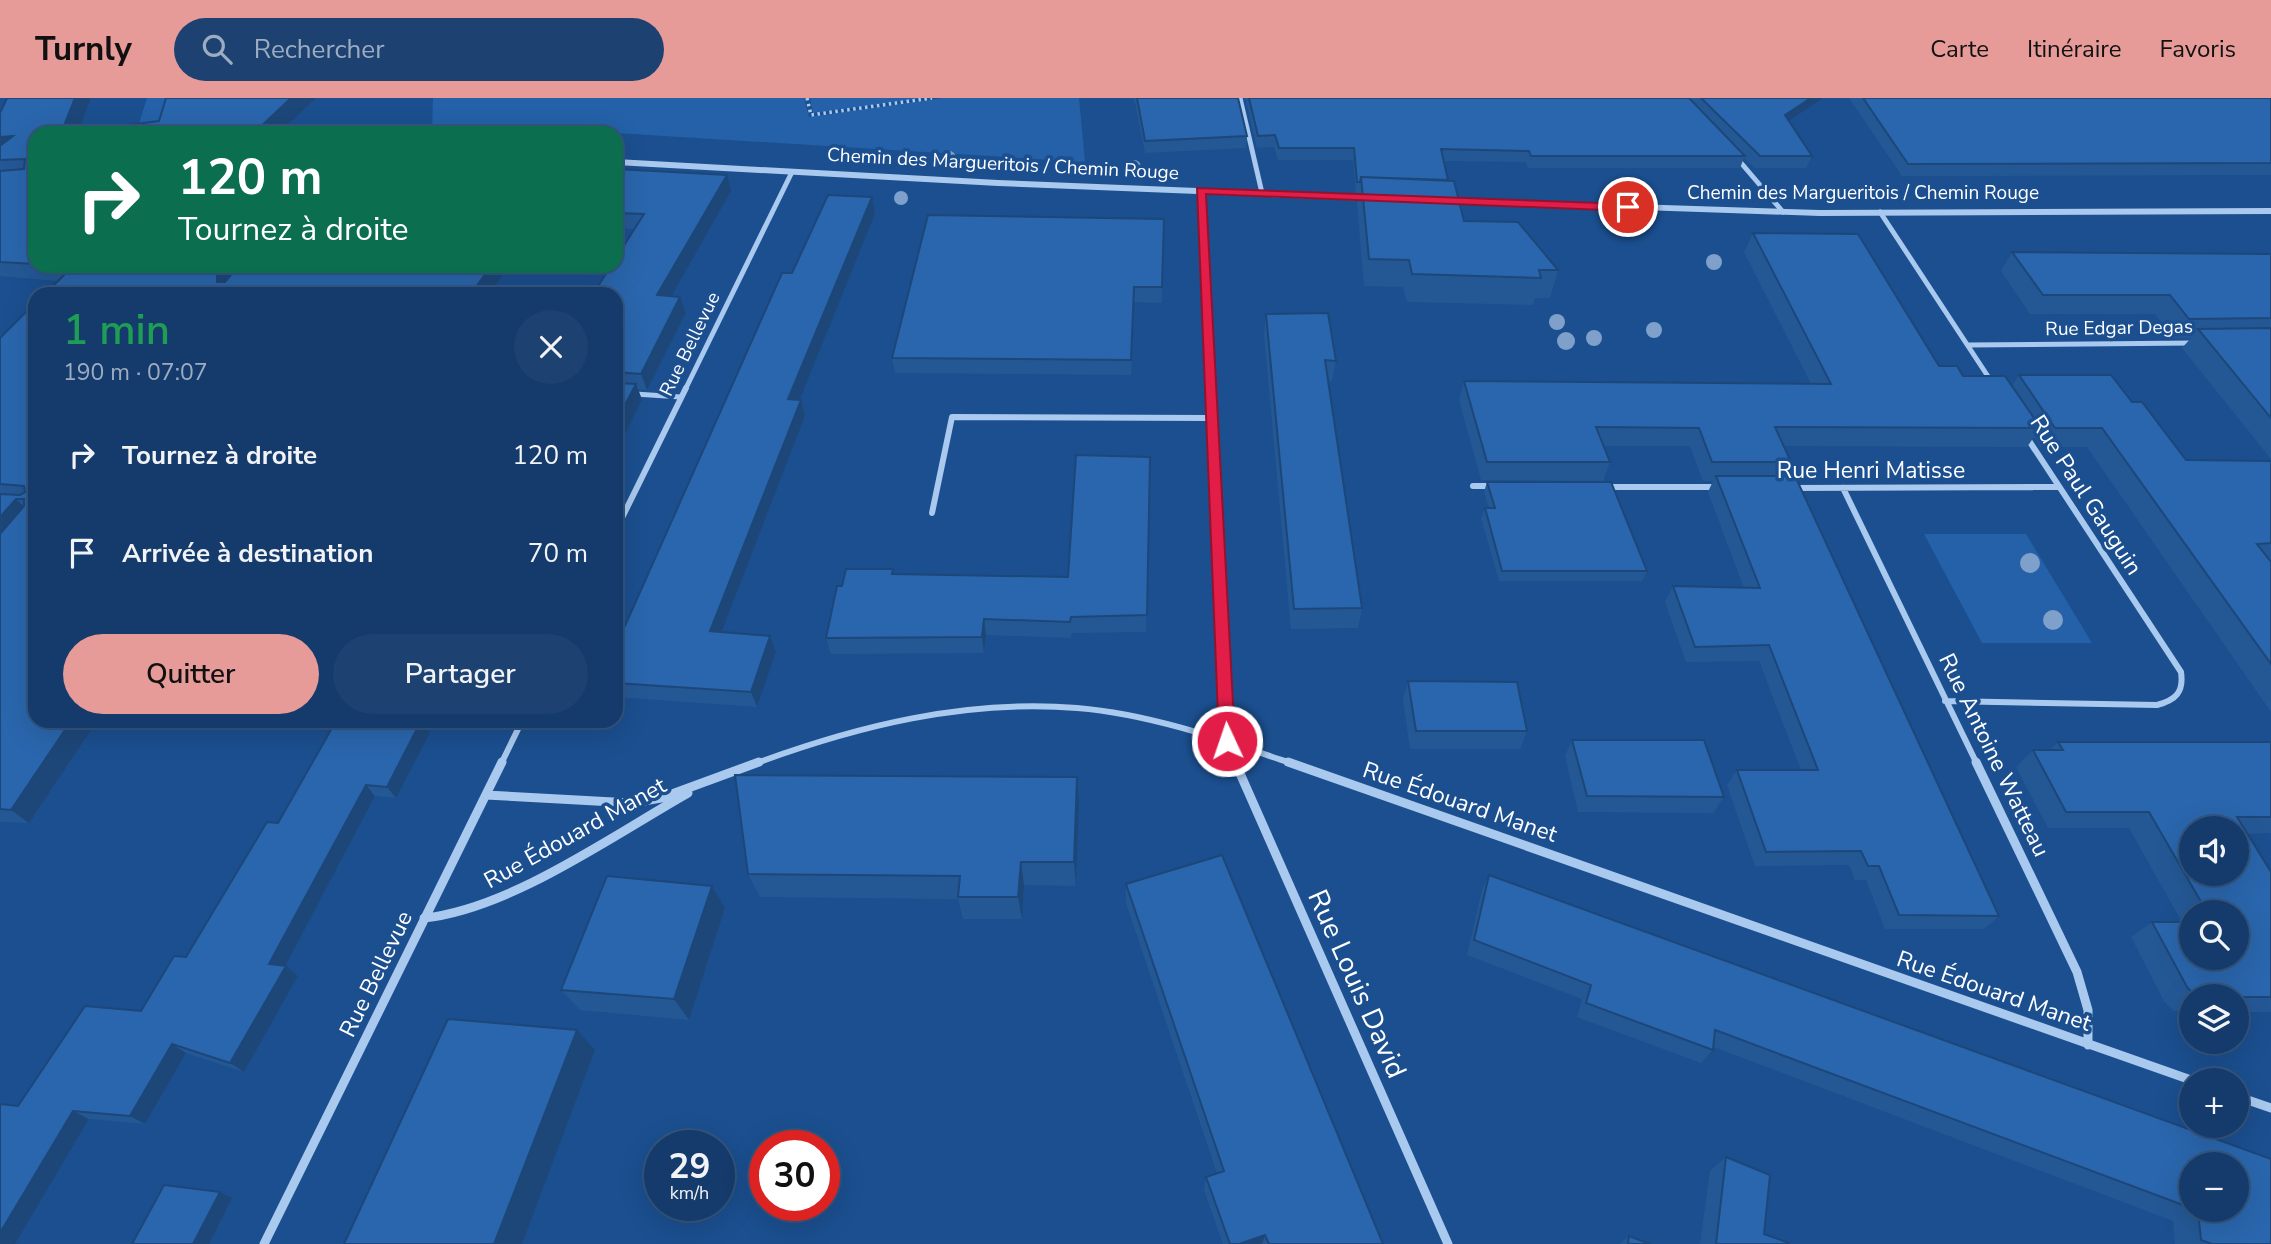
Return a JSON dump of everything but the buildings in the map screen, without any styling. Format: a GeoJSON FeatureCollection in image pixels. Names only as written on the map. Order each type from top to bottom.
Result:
{"type":"FeatureCollection","features":[{"type":"Feature","properties":{"kind":"street"},"geometry":{"type":"LineString","coordinates":[[1240,98],[1262,194]]}},
{"type":"Feature","properties":{"kind":"street"},"geometry":{"type":"LineString","coordinates":[[1733,153],[1783,212]]}},
{"type":"Feature","properties":{"kind":"street","name":"Chemin des Margueritois / Chemin Rouge"},"geometry":{"type":"LineString","coordinates":[[623,162],[1388,198]]}},
{"type":"Feature","properties":{"kind":"street","name":"Rue Bellevue"},"geometry":{"type":"LineString","coordinates":[[623,516],[792,172]]}},
{"type":"Feature","properties":{"kind":"street","name":"Rue Louis David"},"geometry":{"type":"LineString","coordinates":[[1200,191],[1227,741],[1247,794],[1448,1244]]}},
{"type":"Feature","properties":{"kind":"street","name":"Chemin des Margueritois / Chemin Rouge"},"geometry":{"type":"LineString","coordinates":[[1430,200],[1783,212],[2271,211]]}},
{"type":"Feature","properties":{"kind":"street"},"geometry":{"type":"LineString","coordinates":[[1880,212],[1998,393]]}},
{"type":"Feature","properties":{"kind":"street","name":"Rue Edgar Degas"},"geometry":{"type":"LineString","coordinates":[[1968,345],[2203,343]]}},
{"type":"Feature","properties":{"kind":"street"},"geometry":{"type":"LineString","coordinates":[[932,513],[952,417],[1210,418]]}},
{"type":"Feature","properties":{"kind":"street","name":"Rue Paul Gauguin"},"geometry":{"type":"LineString","coordinates":[[1945,701],[2157,705],[2170,702],[2180,694],[2184,685],[2180,672],[2021,428]]}},
{"type":"Feature","properties":{"kind":"street"},"geometry":{"type":"LineString","coordinates":[[1473,486],[1500,486]]}},
{"type":"Feature","properties":{"kind":"street"},"geometry":{"type":"LineString","coordinates":[[1596,486],[1733,488]]}},
{"type":"Feature","properties":{"kind":"street","name":"Rue Henri Matisse"},"geometry":{"type":"LineString","coordinates":[[1788,488],[2059,487]]}},
{"type":"Feature","properties":{"kind":"street","name":"Rue Antoine Watteau"},"geometry":{"type":"LineString","coordinates":[[1843,488],[2077,972],[2088,1010],[2088,1045]]}},
{"type":"Feature","properties":{"kind":"street","name":"Rue Édouard Manet"},"geometry":{"type":"LineString","coordinates":[[425,918],[452,915],[508,895],[701,786],[769,756],[831,736],[955,710],[1013,706],[1077,708],[1132,716],[1227,741],[2179,1076]]}},
{"type":"Feature","properties":{"kind":"street","name":"Rue Bellevue"},"geometry":{"type":"LineString","coordinates":[[264,1244],[519,728]]}},
{"type":"Feature","properties":{"kind":"street","name":"Rue Édouard Manet"},"geometry":{"type":"LineString","coordinates":[[486,795],[632,803],[701,786]]}},
{"type":"Feature","properties":{"kind":"street"},"geometry":{"type":"LineString","coordinates":[[2249,1100],[2271,1108]]}},
{"type":"Feature","properties":{"kind":"lane"},"geometry":{"type":"LineString","coordinates":[[630,394],[681,397]]}},
{"type":"Feature","properties":{"kind":"path"},"geometry":{"type":"LineString","coordinates":[[807,98],[811,115],[932,98]]}},
{"type":"Feature","properties":{"kind":"shaded area"},"geometry":{"type":"Polygon","coordinates":[[[147,98],[167,98],[158,126],[138,126],[147,98]]]}},
{"type":"Feature","properties":{"kind":"shaded area"},"geometry":{"type":"Polygon","coordinates":[[[433,98],[804,98],[809,117],[943,98],[1079,98],[1085,162],[623,133],[623,126],[432,126],[433,98]]]}},
{"type":"Feature","properties":{"kind":"shaded area"},"geometry":{"type":"Polygon","coordinates":[[[810,98],[924,98],[813,113],[810,98]]]}},
{"type":"Feature","properties":{"kind":"shaded area"},"geometry":{"type":"Polygon","coordinates":[[[1924,534],[2026,534],[2092,643],[1982,643],[1924,534]]]}},
{"type":"Feature","properties":{"kind":"route"},"geometry":{"type":"LineString","coordinates":[[1227,741],[1200,191],[1628,207]]}}]}
